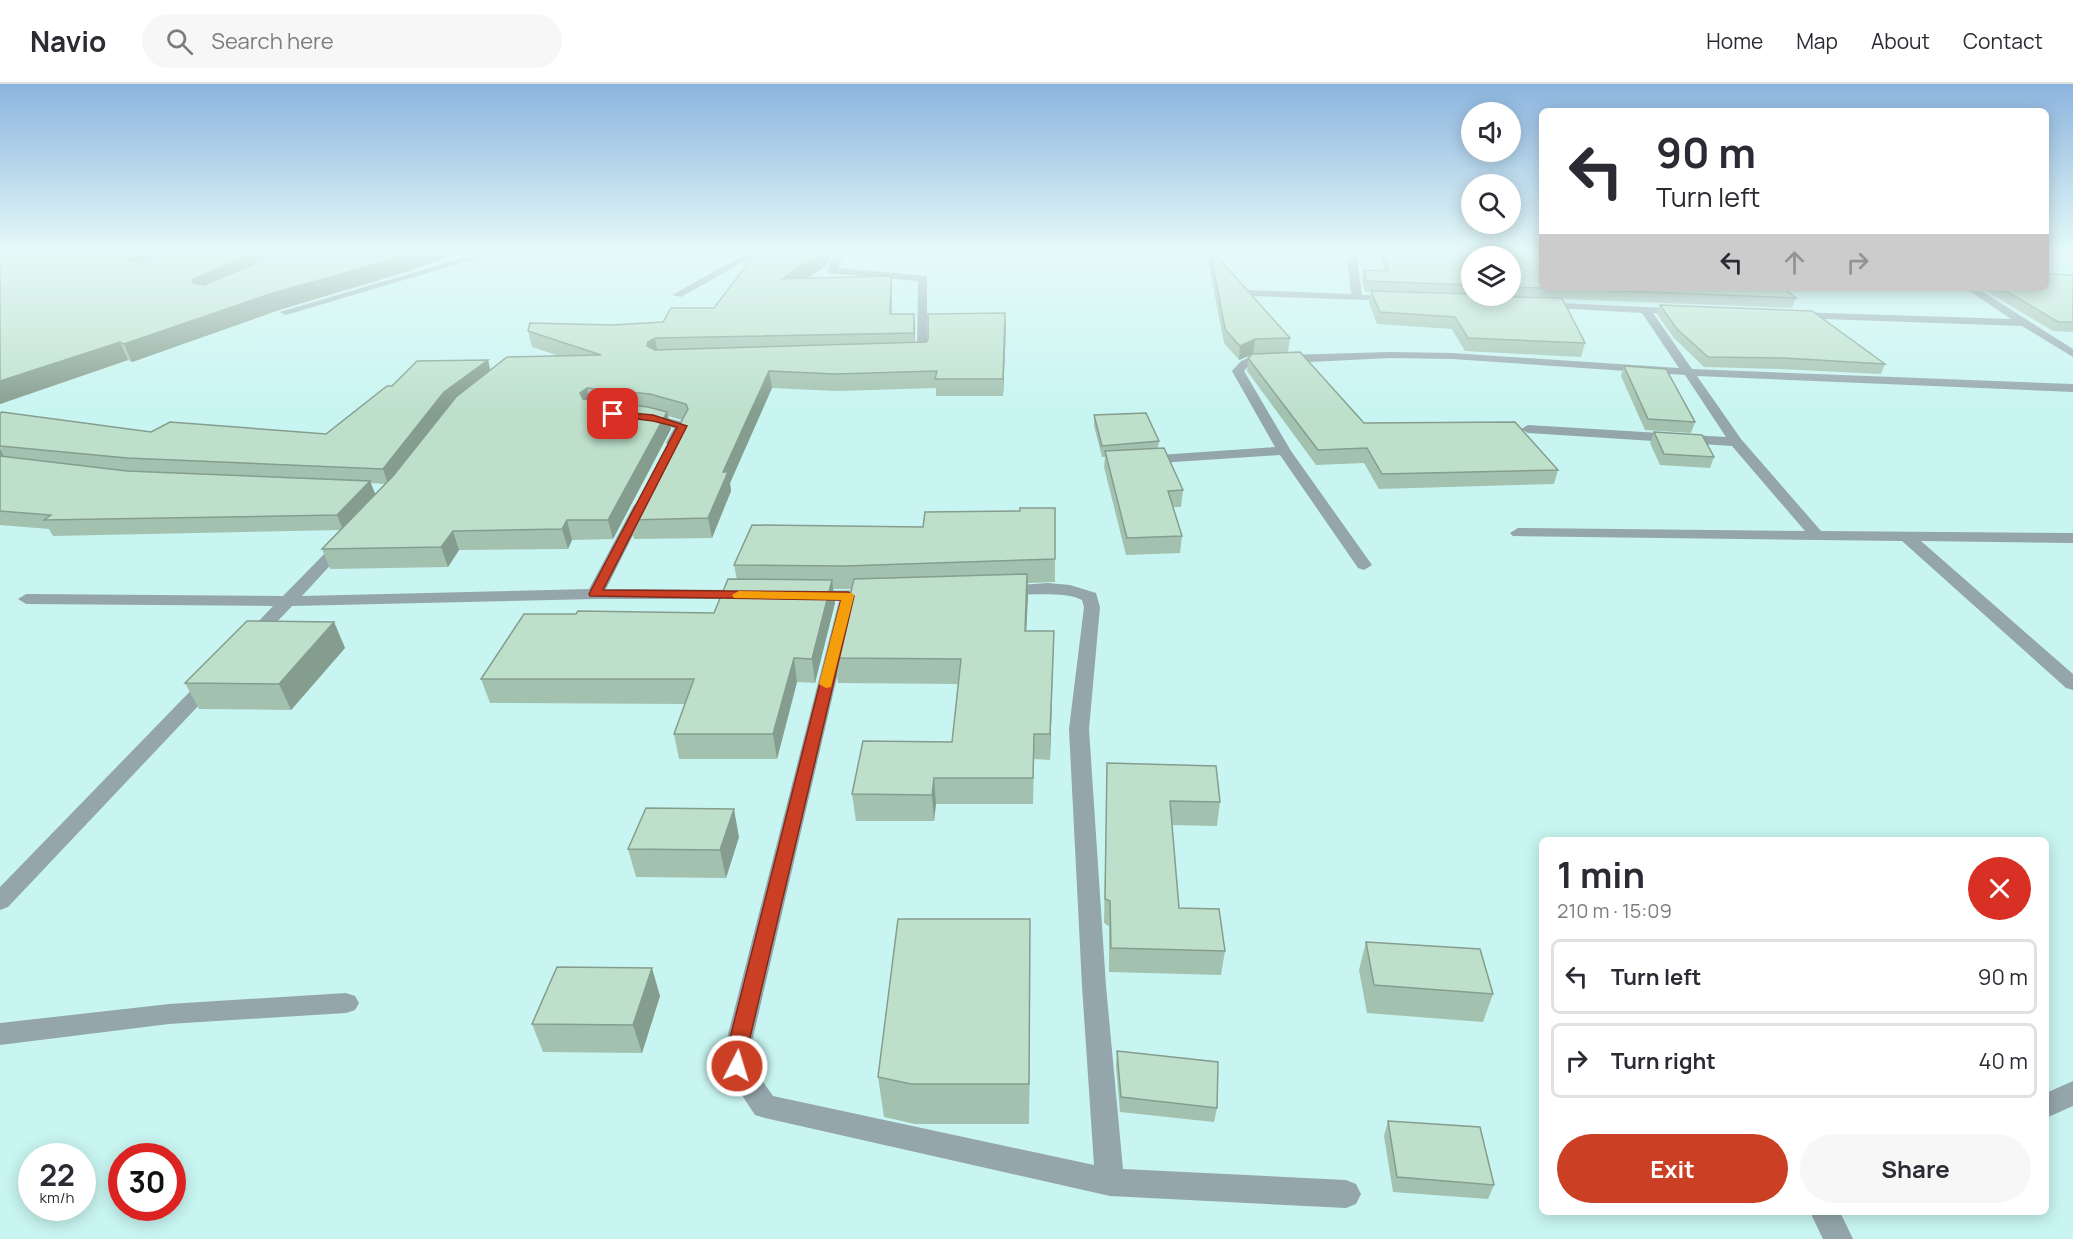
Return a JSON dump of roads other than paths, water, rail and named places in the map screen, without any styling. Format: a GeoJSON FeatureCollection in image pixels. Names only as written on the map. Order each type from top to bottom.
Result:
{"type":"FeatureCollection","features":[{"type":"Feature","properties":{"kind":"street"},"geometry":{"type":"LineString","coordinates":[[285,312],[313,304]]}},
{"type":"Feature","properties":{"kind":"street"},"geometry":{"type":"LineString","coordinates":[[900,355],[923,354],[923,304]]}},
{"type":"Feature","properties":{"kind":"street"},"geometry":{"type":"LineString","coordinates":[[1995,304],[2073,354]]}},
{"type":"Feature","properties":{"kind":"street"},"geometry":{"type":"LineString","coordinates":[[1531,305],[1693,312]]}},
{"type":"Feature","properties":{"kind":"street"},"geometry":{"type":"LineString","coordinates":[[1646,310],[1736,442],[1817,536]]}},
{"type":"Feature","properties":{"kind":"street"},"geometry":{"type":"LineString","coordinates":[[1788,315],[2025,323]]}},
{"type":"Feature","properties":{"kind":"street"},"geometry":{"type":"LineString","coordinates":[[1364,565],[1284,451],[1238,371],[1245,363],[1253,360],[1390,355],[1452,356],[1688,372],[2073,388]]}},
{"type":"Feature","properties":{"kind":"street"},"geometry":{"type":"LineString","coordinates":[[633,416],[653,418],[682,426],[666,457]]}},
{"type":"Feature","properties":{"kind":"street"},"geometry":{"type":"LineString","coordinates":[[1528,429],[1736,442]]}},
{"type":"Feature","properties":{"kind":"street"},"geometry":{"type":"LineString","coordinates":[[1130,461],[1284,451]]}},
{"type":"Feature","properties":{"kind":"street"},"geometry":{"type":"LineString","coordinates":[[595,594],[650,489]]}},
{"type":"Feature","properties":{"kind":"street"},"geometry":{"type":"LineString","coordinates":[[239,652],[353,533]]}},
{"type":"Feature","properties":{"kind":"street"},"geometry":{"type":"LineString","coordinates":[[1518,533],[2073,538]]}},
{"type":"Feature","properties":{"kind":"street"},"geometry":{"type":"LineString","coordinates":[[1907,537],[2073,684]]}},
{"type":"Feature","properties":{"kind":"street"},"geometry":{"type":"LineString","coordinates":[[984,592],[1064,589],[1090,597],[1092,607],[1079,729],[1094,986],[1110,1182]]}},
{"type":"Feature","properties":{"kind":"street"},"geometry":{"type":"LineString","coordinates":[[26,599],[288,601],[595,594],[756,595]]}},
{"type":"Feature","properties":{"kind":"street"},"geometry":{"type":"LineString","coordinates":[[790,596],[893,595]]}},
{"type":"Feature","properties":{"kind":"street"},"geometry":{"type":"LineString","coordinates":[[848,596],[738,1046],[737,1066],[765,1107],[1110,1182],[1346,1194]]}},
{"type":"Feature","properties":{"kind":"street"},"geometry":{"type":"LineString","coordinates":[[0,901],[222,669]]}},
{"type":"Feature","properties":{"kind":"street"},"geometry":{"type":"LineString","coordinates":[[0,1034],[169,1014],[346,1003]]}},
{"type":"Feature","properties":{"kind":"street"},"geometry":{"type":"LineString","coordinates":[[2049,1105],[2073,1093]]}},
{"type":"Feature","properties":{"kind":"street"},"geometry":{"type":"LineString","coordinates":[[1826,1215],[1838,1239]]}}]}
